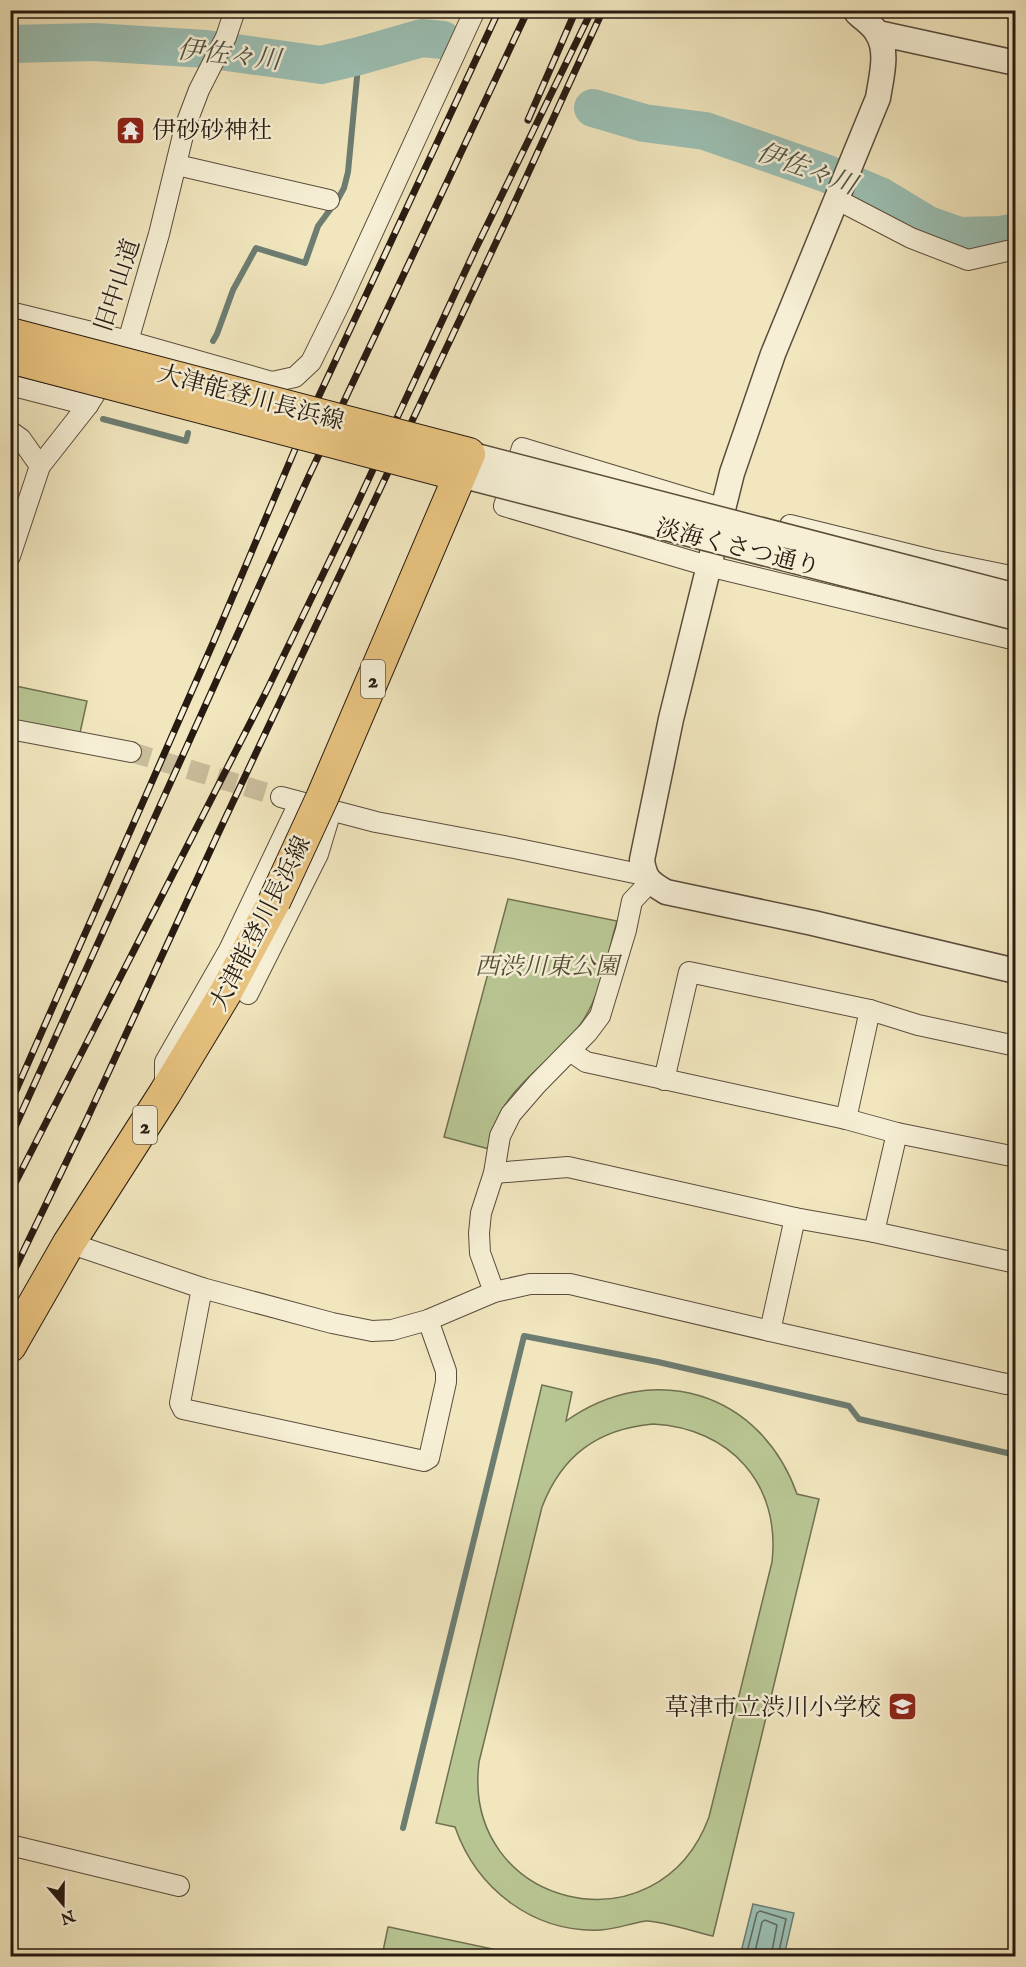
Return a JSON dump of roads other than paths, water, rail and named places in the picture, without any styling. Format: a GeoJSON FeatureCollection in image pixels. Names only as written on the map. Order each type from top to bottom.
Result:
{"type":"FeatureCollection","features":[{"type":"Feature","properties":{"kind":"main road","name":"大津能登川長浜線"},"geometry":{"type":"LineString","coordinates":[[10,334],[465,464]]}},
{"type":"Feature","properties":{"kind":"main road","name":"大津能登川長浜線"},"geometry":{"type":"LineString","coordinates":[[10,357],[465,464]]}},
{"type":"Feature","properties":{"kind":"main road","name":"大津能登川長浜線"},"geometry":{"type":"LineString","coordinates":[[10,1346],[69,1242],[226,992],[274,902],[322,798],[465,464]]}},
{"type":"Feature","properties":{"kind":"street","name":"旧中山道"},"geometry":{"type":"LineString","coordinates":[[10,556],[40,466],[88,405],[128,341],[156,245],[185,127],[199,90],[226,37],[235,10]]}},
{"type":"Feature","properties":{"kind":"street"},"geometry":{"type":"LineString","coordinates":[[10,312],[128,341],[272,382],[295,376],[311,362],[342,299],[475,10]]}},
{"type":"Feature","properties":{"kind":"street"},"geometry":{"type":"LineString","coordinates":[[494,1292],[480,1253],[479,1233],[481,1213],[494,1173],[500,1136],[511,1114],[588,1032],[600,1016],[626,930],[632,901],[647,878],[642,860],[660,767],[708,566],[741,444],[773,354],[878,98],[883,62],[882,45],[878,33],[857,12]]}},
{"type":"Feature","properties":{"kind":"street"},"geometry":{"type":"LineString","coordinates":[[878,33],[1016,63]]}},
{"type":"Feature","properties":{"kind":"street"},"geometry":{"type":"LineString","coordinates":[[177,165],[329,200]]}},
{"type":"Feature","properties":{"kind":"street"},"geometry":{"type":"LineString","coordinates":[[841,188],[911,238],[968,260],[1016,249]]}},
{"type":"Feature","properties":{"kind":"street"},"geometry":{"type":"LineString","coordinates":[[10,385],[88,405]]}},
{"type":"Feature","properties":{"kind":"street"},"geometry":{"type":"LineString","coordinates":[[10,431],[21,439],[40,466]]}},
{"type":"Feature","properties":{"kind":"street"},"geometry":{"type":"LineString","coordinates":[[1016,577],[932,560],[723,508],[522,448],[504,506],[708,566],[1016,640]]}},
{"type":"Feature","properties":{"kind":"street","name":"淡海くさつ通り"},"geometry":{"type":"LineString","coordinates":[[465,464],[1016,596]]}},
{"type":"Feature","properties":{"kind":"street","name":"淡海くさつ通り"},"geometry":{"type":"LineString","coordinates":[[465,464],[1016,618]]}},
{"type":"Feature","properties":{"kind":"street"},"geometry":{"type":"LineString","coordinates":[[10,729],[131,752]]}},
{"type":"Feature","properties":{"kind":"street"},"geometry":{"type":"LineString","coordinates":[[165,1092],[165,1062],[229,950],[290,800],[376,822],[514,848],[647,878],[666,892],[813,923],[1016,971]]}},
{"type":"Feature","properties":{"kind":"street"},"geometry":{"type":"LineString","coordinates":[[248,994],[318,855],[331,811]]}},
{"type":"Feature","properties":{"kind":"street"},"geometry":{"type":"LineString","coordinates":[[664,1080],[689,972],[870,1010],[918,1025],[1016,1046]]}},
{"type":"Feature","properties":{"kind":"street"},"geometry":{"type":"LineString","coordinates":[[846,1119],[870,1010]]}},
{"type":"Feature","properties":{"kind":"street"},"geometry":{"type":"LineString","coordinates":[[570,1051],[586,1062],[846,1119],[897,1133],[1016,1157]]}},
{"type":"Feature","properties":{"kind":"street"},"geometry":{"type":"LineString","coordinates":[[874,1232],[897,1133]]}},
{"type":"Feature","properties":{"kind":"street"},"geometry":{"type":"LineString","coordinates":[[494,1173],[568,1167],[795,1218],[874,1232],[1016,1263]]}},
{"type":"Feature","properties":{"kind":"street"},"geometry":{"type":"LineString","coordinates":[[770,1331],[795,1218]]}},
{"type":"Feature","properties":{"kind":"street"},"geometry":{"type":"LineString","coordinates":[[69,1242],[202,1288],[332,1323],[372,1331],[392,1330],[428,1320],[494,1292],[531,1284],[570,1284],[1006,1384],[1016,1383]]}},
{"type":"Feature","properties":{"kind":"street"},"geometry":{"type":"LineString","coordinates":[[202,1288],[180,1403],[183,1408],[423,1461],[429,1458],[446,1382],[446,1371],[428,1320]]}},
{"type":"Feature","properties":{"kind":"street"},"geometry":{"type":"LineString","coordinates":[[10,1845],[179,1886]]}},
{"type":"Feature","properties":{"kind":"water"},"geometry":{"type":"Polygon","coordinates":[[[753,1904],[794,1913],[784,1956],[740,1956],[753,1904]]]}},
{"type":"Feature","properties":{"kind":"waterway","name":"伊佐々川"},"geometry":{"type":"LineString","coordinates":[[10,44],[94,42],[206,49],[321,65],[422,38],[443,40]]}},
{"type":"Feature","properties":{"kind":"waterway"},"geometry":{"type":"LineString","coordinates":[[213,341],[233,290],[256,248],[305,263],[318,226],[344,188],[348,172],[359,56]]}},
{"type":"Feature","properties":{"kind":"waterway","name":"伊佐々川"},"geometry":{"type":"LineString","coordinates":[[593,108],[644,123],[705,131],[825,173],[880,196],[928,225],[959,236],[1001,235],[1016,232]]}},
{"type":"Feature","properties":{"kind":"waterway"},"geometry":{"type":"LineString","coordinates":[[103,419],[186,441],[188,433]]}},
{"type":"Feature","properties":{"kind":"waterway"},"geometry":{"type":"LineString","coordinates":[[403,1828],[524,1336],[658,1362],[849,1406],[859,1419],[1016,1455]]}},
{"type":"Feature","properties":{"kind":"tunnel"},"geometry":{"type":"LineString","coordinates":[[131,752],[281,797]]}},
{"type":"Feature","properties":{"kind":"railway"},"geometry":{"type":"LineString","coordinates":[[10,1104],[213,643],[304,428],[499,10]]}},
{"type":"Feature","properties":{"kind":"railway"},"geometry":{"type":"LineString","coordinates":[[10,1138],[308,478],[528,10]]}},
{"type":"Feature","properties":{"kind":"railway"},"geometry":{"type":"LineString","coordinates":[[528,120],[576,10]]}},
{"type":"Feature","properties":{"kind":"railway"},"geometry":{"type":"LineString","coordinates":[[10,1193],[267,690],[356,506],[476,248],[592,10]]}},
{"type":"Feature","properties":{"kind":"railway"},"geometry":{"type":"LineString","coordinates":[[10,1279],[87,1119],[603,10]]}},
{"type":"Feature","properties":{"kind":"place","name":"伊砂砂神社"},"geometry":{"type":"Point","coordinates":[131,130]}},
{"type":"Feature","properties":{"kind":"place","name":"草津市立渋川小学校"},"geometry":{"type":"Point","coordinates":[902,1707]}},
{"type":"Feature","properties":{"kind":"park label","name":"西渋川東公園"},"geometry":{"type":"Point","coordinates":[547,966]}}]}
